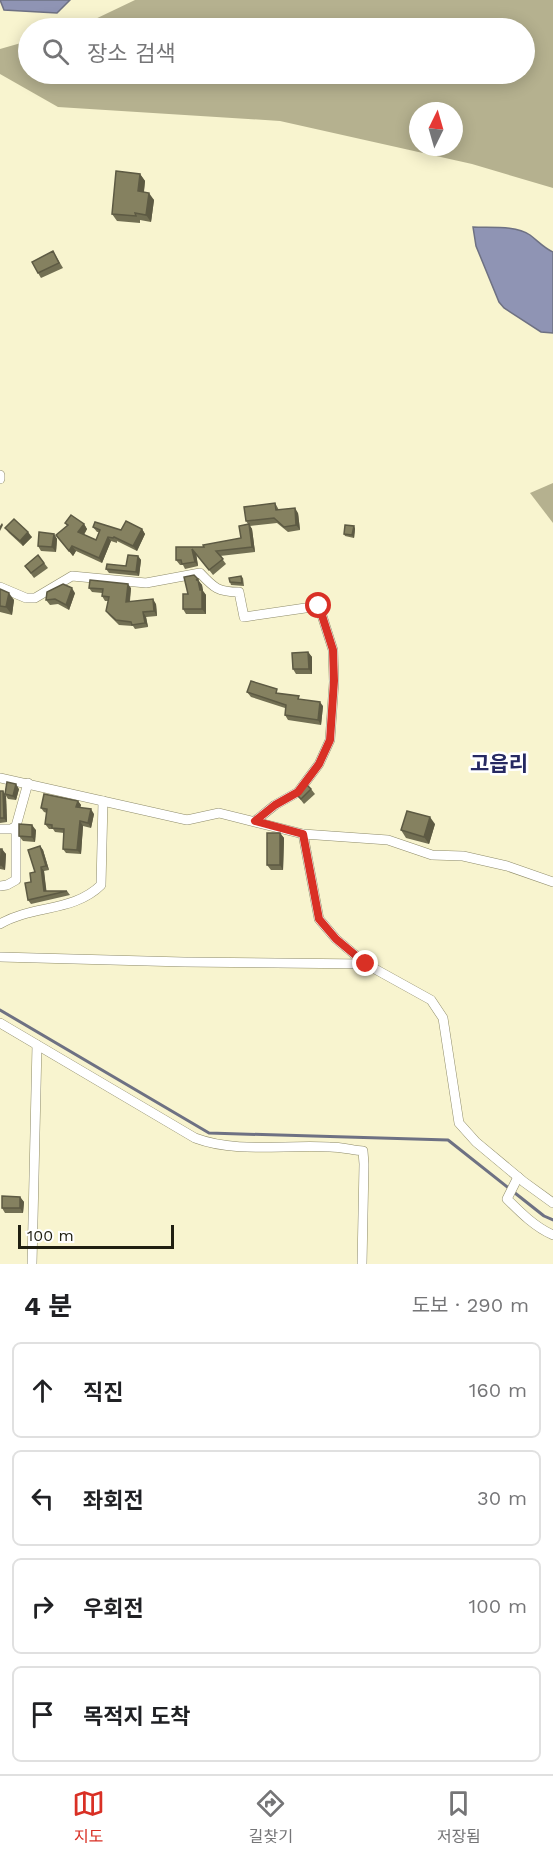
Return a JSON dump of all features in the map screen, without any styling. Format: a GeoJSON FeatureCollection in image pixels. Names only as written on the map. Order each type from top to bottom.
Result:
{"type":"FeatureCollection","features":[{"type":"Feature","properties":{"kind":"street"},"geometry":{"type":"LineString","coordinates":[[0,587],[26,598],[34,598],[72,576],[146,583],[200,573],[213,587],[224,592],[239,592],[244,617],[319,606],[334,659],[330,740],[319,764],[298,792],[275,805],[255,821]]}},
{"type":"Feature","properties":{"kind":"street"},"geometry":{"type":"LineString","coordinates":[[0,778],[187,820],[219,813],[303,834],[388,840],[432,855],[463,856],[507,866],[553,882]]}},
{"type":"Feature","properties":{"kind":"street"},"geometry":{"type":"LineString","coordinates":[[0,886],[8,885],[16,880],[16,826],[28,783]]}},
{"type":"Feature","properties":{"kind":"street"},"geometry":{"type":"LineString","coordinates":[[0,924],[25,914],[79,901],[101,885],[103,801]]}},
{"type":"Feature","properties":{"kind":"street"},"geometry":{"type":"LineString","coordinates":[[0,829],[11,829],[16,826]]}},
{"type":"Feature","properties":{"kind":"street"},"geometry":{"type":"LineString","coordinates":[[303,834],[319,919],[336,939],[366,964],[431,1000],[443,1018],[459,1123],[476,1142],[553,1203]]}},
{"type":"Feature","properties":{"kind":"street"},"geometry":{"type":"LineString","coordinates":[[0,957],[366,964]]}},
{"type":"Feature","properties":{"kind":"street"},"geometry":{"type":"LineString","coordinates":[[0,1023],[195,1138],[212,1144],[234,1147],[331,1147],[363,1151],[362,1264]]}},
{"type":"Feature","properties":{"kind":"street"},"geometry":{"type":"LineString","coordinates":[[32,1264],[37,1045]]}},
{"type":"Feature","properties":{"kind":"street"},"geometry":{"type":"LineString","coordinates":[[518,1177],[507,1199],[525,1217],[553,1235]]}},
{"type":"Feature","properties":{"kind":"shaded area"},"geometry":{"type":"Polygon","coordinates":[[[135,0],[553,0],[553,188],[436,156],[463,156],[463,102],[409,102],[409,150],[280,121],[58,107],[0,74],[0,49],[18,44],[18,84],[535,84],[535,18],[97,18],[135,0]]]}},
{"type":"Feature","properties":{"kind":"shaded area"},"geometry":{"type":"Polygon","coordinates":[[[553,483],[553,523],[530,493],[553,483]]]}},
{"type":"Feature","properties":{"kind":"water"},"geometry":{"type":"Polygon","coordinates":[[[0,0],[70,0],[57,13],[4,10],[0,0]]]}},
{"type":"Feature","properties":{"kind":"water"},"geometry":{"type":"Polygon","coordinates":[[[473,227],[502,228],[524,232],[553,252],[553,333],[541,332],[504,308],[499,302],[476,246],[473,227]]]}},
{"type":"Feature","properties":{"kind":"building"},"geometry":{"type":"Polygon","coordinates":[[[116,171],[140,174],[138,191],[149,193],[146,215],[112,214],[116,171]]]}},
{"type":"Feature","properties":{"kind":"building"},"geometry":{"type":"Polygon","coordinates":[[[53,251],[59,263],[38,273],[32,262],[53,251]]]}},
{"type":"Feature","properties":{"kind":"building"},"geometry":{"type":"Polygon","coordinates":[[[275,503],[276,510],[295,508],[296,525],[284,527],[274,518],[246,521],[244,507],[275,503]]]}},
{"type":"Feature","properties":{"kind":"building"},"geometry":{"type":"Polygon","coordinates":[[[71,515],[84,524],[78,532],[96,540],[100,530],[93,527],[95,522],[121,530],[126,521],[142,529],[133,546],[114,537],[108,537],[99,558],[72,546],[69,551],[56,535],[68,525],[65,523],[71,515]]]}},
{"type":"Feature","properties":{"kind":"building"},"geometry":{"type":"Polygon","coordinates":[[[14,519],[28,532],[20,541],[5,528],[14,519]]]}},
{"type":"Feature","properties":{"kind":"building"},"geometry":{"type":"Polygon","coordinates":[[[249,524],[252,547],[216,551],[223,559],[209,570],[192,549],[195,562],[182,564],[181,560],[176,560],[176,547],[204,547],[203,545],[241,538],[239,526],[249,524]]]}},
{"type":"Feature","properties":{"kind":"building"},"geometry":{"type":"Polygon","coordinates":[[[345,525],[354,526],[352,535],[344,534],[345,525]]]}},
{"type":"Feature","properties":{"kind":"building"},"geometry":{"type":"Polygon","coordinates":[[[39,532],[54,534],[52,547],[38,546],[39,532]]]}},
{"type":"Feature","properties":{"kind":"building"},"geometry":{"type":"Polygon","coordinates":[[[38,555],[44,563],[31,573],[25,566],[38,555]]]}},
{"type":"Feature","properties":{"kind":"building"},"geometry":{"type":"Polygon","coordinates":[[[128,555],[138,556],[136,572],[106,569],[107,564],[126,566],[128,555]]]}},
{"type":"Feature","properties":{"kind":"building"},"geometry":{"type":"Polygon","coordinates":[[[194,575],[202,590],[202,609],[183,609],[183,594],[188,594],[184,577],[194,575]]]}},
{"type":"Feature","properties":{"kind":"building"},"geometry":{"type":"Polygon","coordinates":[[[241,576],[242,583],[230,582],[229,578],[241,576]]]}},
{"type":"Feature","properties":{"kind":"building"},"geometry":{"type":"Polygon","coordinates":[[[90,580],[128,584],[126,602],[153,599],[154,611],[143,612],[145,623],[132,625],[131,622],[116,620],[106,611],[109,597],[102,596],[103,589],[89,588],[90,580]]]}},
{"type":"Feature","properties":{"kind":"building"},"geometry":{"type":"Polygon","coordinates":[[[63,584],[72,588],[66,605],[55,599],[46,600],[47,592],[63,584]]]}},
{"type":"Feature","properties":{"kind":"building"},"geometry":{"type":"Polygon","coordinates":[[[0,589],[9,593],[6,607],[0,606],[0,589]]]}},
{"type":"Feature","properties":{"kind":"building"},"geometry":{"type":"Polygon","coordinates":[[[308,652],[309,669],[293,669],[292,653],[308,652]]]}},
{"type":"Feature","properties":{"kind":"building"},"geometry":{"type":"Polygon","coordinates":[[[251,681],[277,689],[276,693],[320,702],[318,720],[285,715],[286,705],[247,692],[251,681]]]}},
{"type":"Feature","properties":{"kind":"building"},"geometry":{"type":"Polygon","coordinates":[[[7,782],[16,784],[13,796],[5,794],[7,782]]]}},
{"type":"Feature","properties":{"kind":"building"},"geometry":{"type":"Polygon","coordinates":[[[306,784],[311,789],[301,799],[296,794],[306,784]]]}},
{"type":"Feature","properties":{"kind":"building"},"geometry":{"type":"Polygon","coordinates":[[[0,791],[3,791],[4,818],[0,818],[0,791]]]}},
{"type":"Feature","properties":{"kind":"building"},"geometry":{"type":"Polygon","coordinates":[[[44,794],[78,801],[76,807],[91,809],[88,823],[80,821],[77,850],[63,849],[64,829],[52,828],[52,825],[45,824],[47,809],[41,808],[44,794]]]}},
{"type":"Feature","properties":{"kind":"building"},"geometry":{"type":"Polygon","coordinates":[[[407,811],[430,817],[424,837],[401,830],[407,811]]]}},
{"type":"Feature","properties":{"kind":"building"},"geometry":{"type":"Polygon","coordinates":[[[19,824],[32,825],[32,837],[19,836],[19,824]]]}},
{"type":"Feature","properties":{"kind":"building"},"geometry":{"type":"Polygon","coordinates":[[[267,833],[280,833],[280,865],[267,865],[267,833]]]}},
{"type":"Feature","properties":{"kind":"building"},"geometry":{"type":"Polygon","coordinates":[[[40,846],[46,866],[41,867],[44,891],[67,891],[28,900],[25,883],[31,882],[30,873],[35,872],[28,850],[40,846]]]}},
{"type":"Feature","properties":{"kind":"building"},"geometry":{"type":"Polygon","coordinates":[[[0,849],[2,849],[1,865],[0,865],[0,849]]]}},
{"type":"Feature","properties":{"kind":"building"},"geometry":{"type":"Polygon","coordinates":[[[2,1196],[20,1197],[20,1208],[2,1208],[2,1196]]]}},
{"type":"Feature","properties":{"kind":"waterway"},"geometry":{"type":"LineString","coordinates":[[0,1010],[209,1133],[448,1140],[544,1216],[553,1220]]}},
{"type":"Feature","properties":{"kind":"district","name":"고읍리"},"geometry":{"type":"Point","coordinates":[499,764]}},
{"type":"Feature","properties":{"kind":"route"},"geometry":{"type":"LineString","coordinates":[[319,606],[333,650],[334,681],[330,740],[319,764],[298,792],[275,805],[255,821],[303,834],[319,919],[336,939],[366,964]]}}]}
